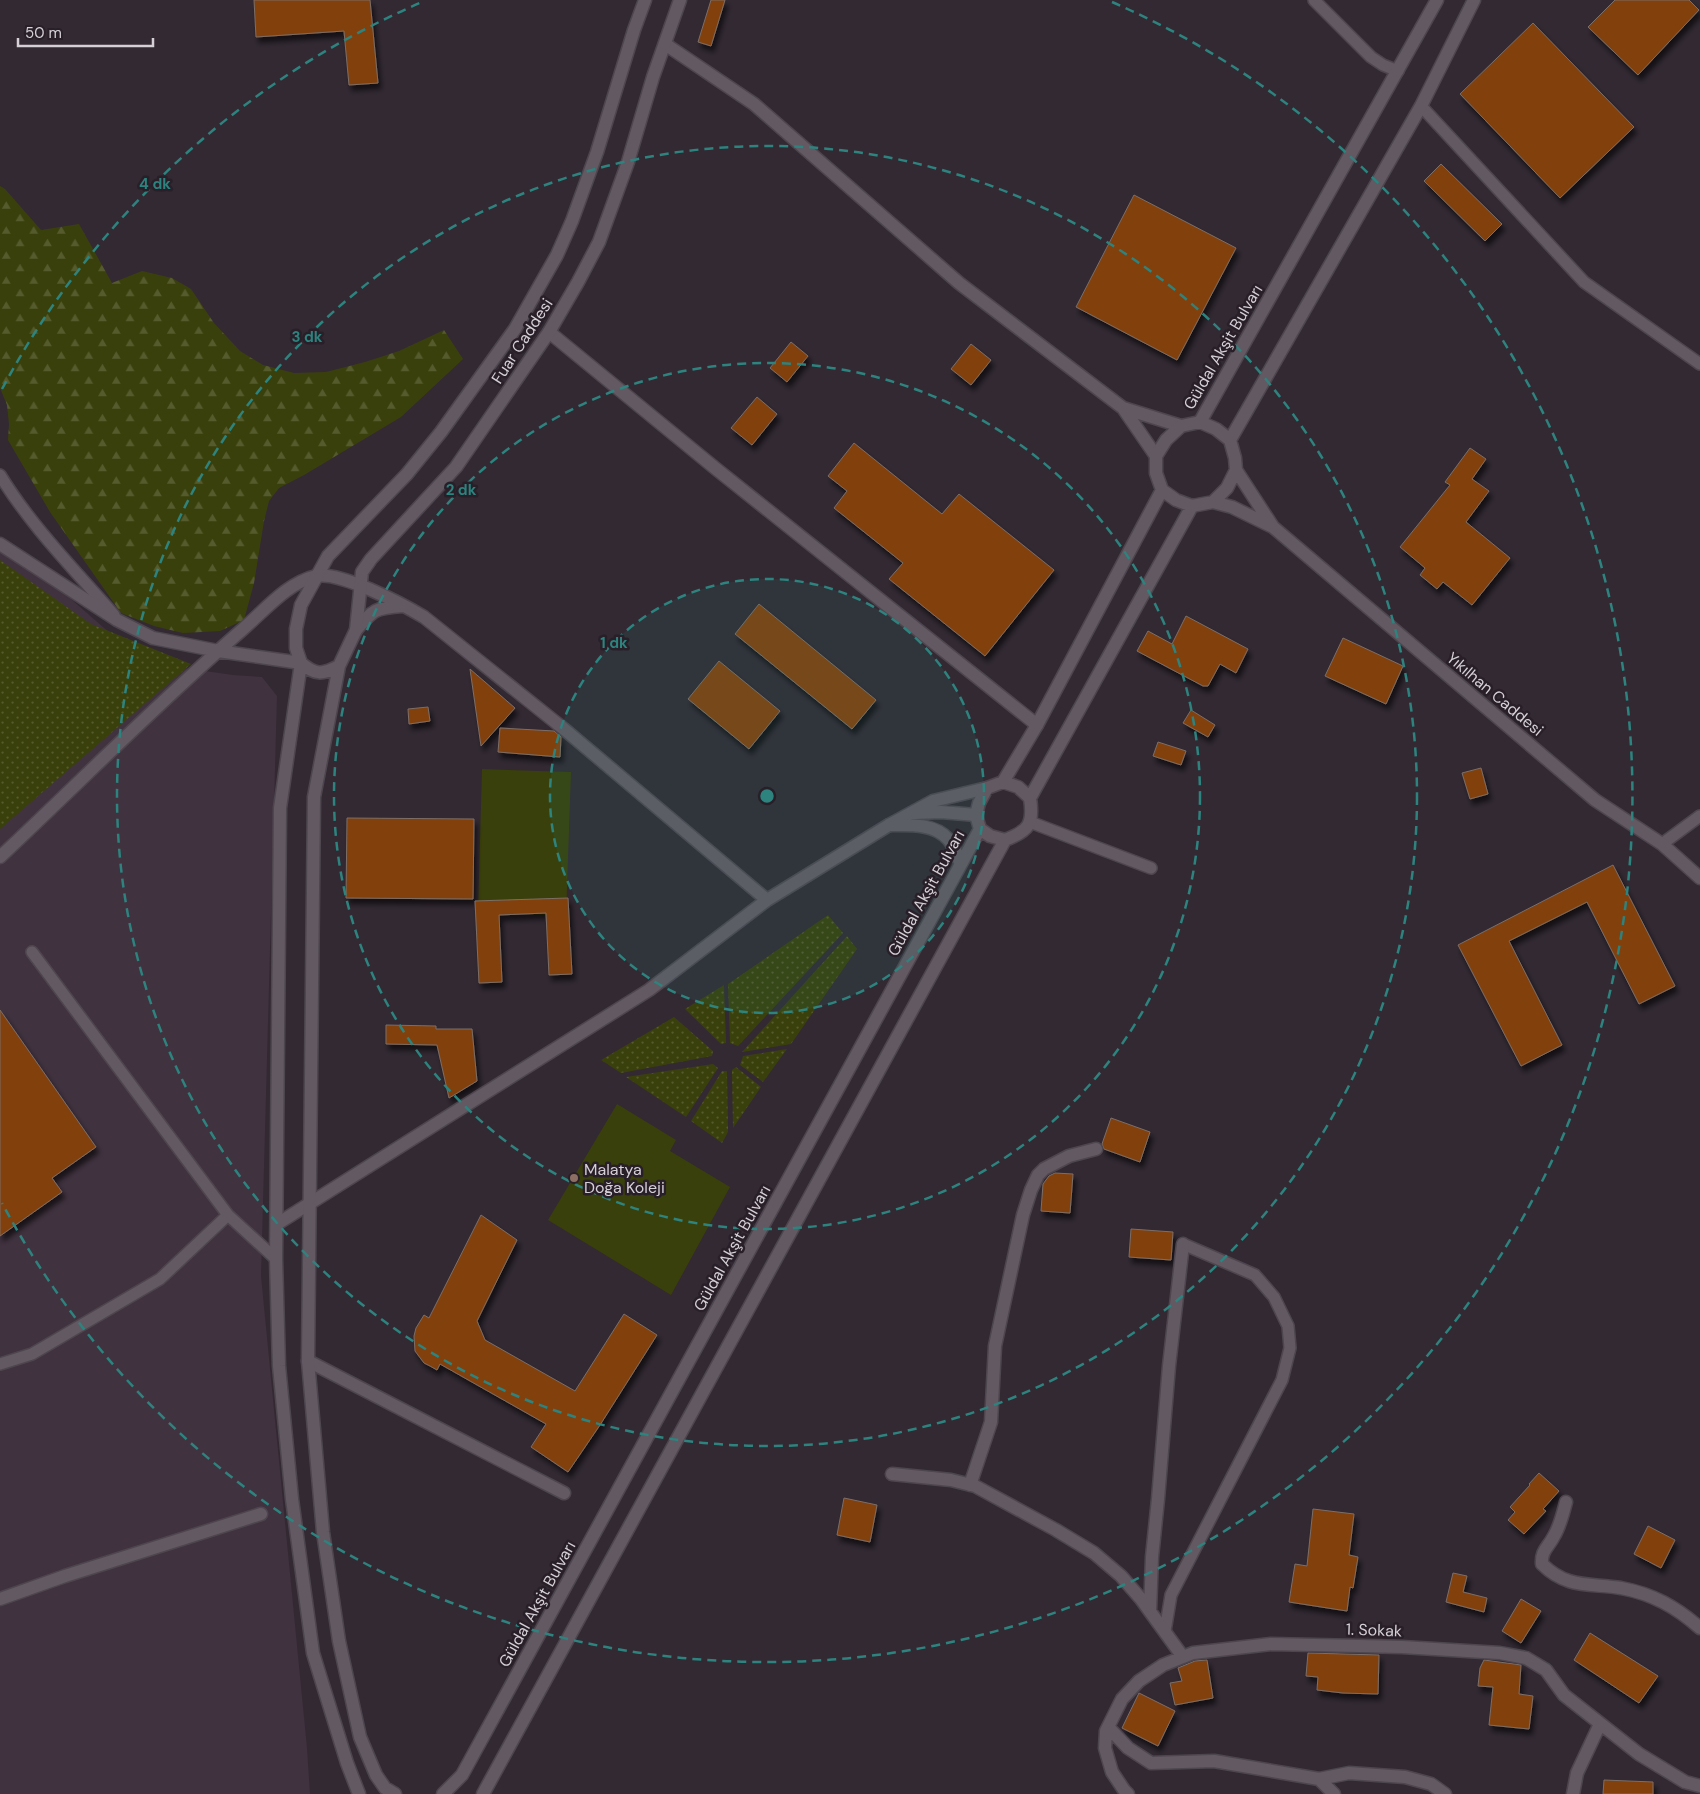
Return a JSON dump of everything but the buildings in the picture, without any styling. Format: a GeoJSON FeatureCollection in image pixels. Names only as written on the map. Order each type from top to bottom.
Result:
{"type":"FeatureCollection","features":[{"type":"Feature","properties":{"kind":"street"},"geometry":{"type":"LineString","coordinates":[[359,1794],[347,1763],[313,1653],[292,1499],[279,1366],[276,1260],[280,808],[301,663],[296,648],[296,629],[301,605],[328,556],[407,474],[441,432],[515,329],[540,285],[572,221],[584,189],[645,0]]}},
{"type":"Feature","properties":{"kind":"street","name":"Fuar Caddesi"},"geometry":{"type":"LineString","coordinates":[[395,1794],[385,1788],[376,1775],[360,1737],[339,1641],[323,1532],[308,1361],[314,796],[339,666],[356,630],[362,572],[370,559],[456,467],[549,332],[599,242],[628,162],[664,44],[680,0]]}},
{"type":"Feature","properties":{"kind":"street","name":"Güldal Akşit Bulvarı"},"geometry":{"type":"LineString","coordinates":[[1156,456],[1166,440],[1181,426],[1200,422],[1437,0]]}},
{"type":"Feature","properties":{"kind":"street"},"geometry":{"type":"LineString","coordinates":[[1230,440],[1421,106],[1474,0]]}},
{"type":"Feature","properties":{"kind":"street"},"geometry":{"type":"LineString","coordinates":[[664,44],[754,104],[959,284],[1123,408],[1156,456],[1156,473],[1162,490],[1176,500],[1192,506],[1213,502],[1227,488],[1236,470],[1230,440],[1216,429],[1200,422]]}},
{"type":"Feature","properties":{"kind":"street"},"geometry":{"type":"LineString","coordinates":[[549,332],[715,468],[1037,725]]}},
{"type":"Feature","properties":{"kind":"street"},"geometry":{"type":"LineString","coordinates":[[1123,408],[1181,426]]}},
{"type":"Feature","properties":{"kind":"street","name":"Yıkılhan Caddesi"},"geometry":{"type":"LineString","coordinates":[[1236,470],[1274,527]]}},
{"type":"Feature","properties":{"kind":"street"},"geometry":{"type":"LineString","coordinates":[[1004,782],[1037,725],[1162,490]]}},
{"type":"Feature","properties":{"kind":"street","name":"Yıkılhan Caddesi"},"geometry":{"type":"LineString","coordinates":[[1213,502],[1232,507],[1274,527],[1595,800],[1662,844],[1700,878]]}},
{"type":"Feature","properties":{"kind":"street"},"geometry":{"type":"LineString","coordinates":[[980,829],[990,836],[1005,840],[1020,834],[1030,822],[1032,812],[1030,798],[1192,506]]}},
{"type":"Feature","properties":{"kind":"street"},"geometry":{"type":"LineString","coordinates":[[0,544],[117,620],[153,638],[218,651],[301,663],[310,671],[318,673],[339,666]]}},
{"type":"Feature","properties":{"kind":"street"},"geometry":{"type":"LineString","coordinates":[[0,857],[218,651],[294,585],[317,576],[329,576],[360,586],[405,606],[424,617],[564,729],[767,900]]}},
{"type":"Feature","properties":{"kind":"street"},"geometry":{"type":"LineString","coordinates":[[356,630],[370,614],[382,607],[405,606]]}},
{"type":"Feature","properties":{"kind":"street"},"geometry":{"type":"LineString","coordinates":[[277,1224],[649,990],[767,900],[910,814],[933,801],[1004,782],[1018,787],[1030,798]]}},
{"type":"Feature","properties":{"kind":"street","name":"Güldal Akşit Bulvarı"},"geometry":{"type":"LineString","coordinates":[[444,1794],[462,1775],[980,829],[976,815],[979,802],[987,788]]}},
{"type":"Feature","properties":{"kind":"street"},"geometry":{"type":"LineString","coordinates":[[910,814],[941,812],[976,815]]}},
{"type":"Feature","properties":{"kind":"street"},"geometry":{"type":"LineString","coordinates":[[889,826],[914,825],[935,830],[949,840],[961,864]]}},
{"type":"Feature","properties":{"kind":"street"},"geometry":{"type":"LineString","coordinates":[[483,1794],[1005,840]]}},
{"type":"Feature","properties":{"kind":"street"},"geometry":{"type":"LineString","coordinates":[[970,1484],[992,1422],[995,1346],[1023,1215],[1031,1190],[1038,1175],[1050,1165],[1070,1156],[1096,1149]]}},
{"type":"Feature","properties":{"kind":"street"},"geometry":{"type":"LineString","coordinates":[[1150,1611],[1152,1557],[1169,1366],[1184,1244]]}},
{"type":"Feature","properties":{"kind":"street"},"geometry":{"type":"LineString","coordinates":[[308,1361],[564,1493]]}},
{"type":"Feature","properties":{"kind":"street"},"geometry":{"type":"LineString","coordinates":[[892,1474],[942,1478],[970,1484],[1056,1530],[1094,1553],[1120,1576],[1150,1611],[1183,1657]]}},
{"type":"Feature","properties":{"kind":"street"},"geometry":{"type":"LineString","coordinates":[[1566,1502],[1557,1531],[1541,1555],[1542,1564],[1550,1572],[1561,1579],[1573,1583],[1622,1588],[1652,1596],[1668,1603],[1700,1628]]}},
{"type":"Feature","properties":{"kind":"street"},"geometry":{"type":"LineString","coordinates":[[0,1599],[64,1576],[261,1514]]}},
{"type":"Feature","properties":{"kind":"street","name":"1. Sokak"},"geometry":{"type":"LineString","coordinates":[[1128,1794],[1112,1772],[1105,1748],[1108,1727],[1122,1700],[1139,1681],[1163,1665],[1193,1654],[1220,1649],[1271,1644],[1500,1653],[1526,1658],[1546,1670],[1564,1695],[1639,1754],[1685,1782],[1700,1786]]}},
{"type":"Feature","properties":{"kind":"street"},"geometry":{"type":"LineString","coordinates":[[1573,1794],[1577,1773],[1600,1724]]}},
{"type":"Feature","properties":{"kind":"street"},"geometry":{"type":"LineString","coordinates":[[1108,1727],[1128,1748],[1151,1763],[1214,1761],[1319,1779],[1349,1773],[1405,1777],[1431,1784],[1445,1794]]}},
{"type":"Feature","properties":{"kind":"street"},"geometry":{"type":"LineString","coordinates":[[1319,1779],[1334,1794]]}},
{"type":"Feature","properties":{"kind":"lane"},"geometry":{"type":"LineString","coordinates":[[1314,0],[1372,57],[1382,65],[1398,71]]}},
{"type":"Feature","properties":{"kind":"lane"},"geometry":{"type":"LineString","coordinates":[[1421,106],[1584,282],[1700,364]]}},
{"type":"Feature","properties":{"kind":"lane"},"geometry":{"type":"LineString","coordinates":[[0,475],[9,490],[48,539],[117,620]]}},
{"type":"Feature","properties":{"kind":"lane"},"geometry":{"type":"LineString","coordinates":[[1662,844],[1700,816]]}},
{"type":"Feature","properties":{"kind":"lane"},"geometry":{"type":"LineString","coordinates":[[1030,822],[1151,868]]}},
{"type":"Feature","properties":{"kind":"lane"},"geometry":{"type":"LineString","coordinates":[[32,952],[228,1215],[276,1260]]}},
{"type":"Feature","properties":{"kind":"lane"},"geometry":{"type":"LineString","coordinates":[[0,1364],[32,1354],[160,1279],[228,1215]]}},
{"type":"Feature","properties":{"kind":"lane"},"geometry":{"type":"LineString","coordinates":[[1165,1631],[1172,1594],[1282,1380],[1290,1348],[1288,1326],[1274,1297],[1255,1275],[1184,1244]]}},
{"type":"Feature","properties":{"kind":"shaded area"},"geometry":{"type":"Polygon","coordinates":[[[0,537],[143,662],[233,675],[262,677],[277,696],[261,1276],[310,1794],[0,1794],[0,537]]]}},
{"type":"Feature","properties":{"kind":"green space"},"geometry":{"type":"Polygon","coordinates":[[[0,186],[5,189],[41,230],[79,224],[112,283],[142,271],[172,278],[191,289],[214,323],[240,351],[263,365],[294,373],[326,372],[399,351],[444,330],[463,359],[401,417],[279,488],[269,501],[254,583],[244,620],[220,631],[183,633],[154,626],[121,613],[50,512],[8,440],[7,405],[0,388],[0,186]]]}},
{"type":"Feature","properties":{"kind":"green space"},"geometry":{"type":"Polygon","coordinates":[[[0,560],[91,624],[191,664],[0,829],[0,560]]]}},
{"type":"Feature","properties":{"kind":"green space"},"geometry":{"type":"Polygon","coordinates":[[[482,769],[571,772],[566,916],[478,912],[482,769]]]}},
{"type":"Feature","properties":{"kind":"green space"},"geometry":{"type":"Polygon","coordinates":[[[828,915],[843,933],[738,1046],[730,1043],[728,984],[828,915]]]}},
{"type":"Feature","properties":{"kind":"green space"},"geometry":{"type":"Polygon","coordinates":[[[847,936],[857,949],[791,1044],[742,1052],[847,936]]]}},
{"type":"Feature","properties":{"kind":"green space"},"geometry":{"type":"Polygon","coordinates":[[[724,985],[726,1043],[721,1044],[685,1009],[724,985]]]}},
{"type":"Feature","properties":{"kind":"green space"},"geometry":{"type":"Polygon","coordinates":[[[674,1017],[713,1051],[712,1056],[621,1073],[601,1060],[674,1017]]]}},
{"type":"Feature","properties":{"kind":"green space"},"geometry":{"type":"Polygon","coordinates":[[[787,1049],[763,1082],[740,1065],[743,1056],[787,1049]]]}},
{"type":"Feature","properties":{"kind":"green space"},"geometry":{"type":"Polygon","coordinates":[[[713,1064],[718,1068],[686,1117],[626,1077],[713,1064]]]}},
{"type":"Feature","properties":{"kind":"green space"},"geometry":{"type":"Polygon","coordinates":[[[736,1067],[761,1087],[733,1128],[732,1070],[736,1067]]]}},
{"type":"Feature","properties":{"kind":"green space"},"geometry":{"type":"Polygon","coordinates":[[[722,1071],[727,1071],[728,1132],[722,1143],[691,1121],[722,1071]]]}},
{"type":"Feature","properties":{"kind":"green space"},"geometry":{"type":"Polygon","coordinates":[[[617,1104],[676,1140],[670,1151],[730,1187],[671,1295],[548,1220],[617,1104]]]}},
{"type":"Feature","properties":{"kind":"place","name":"Malatya Doğa Koleji"},"geometry":{"type":"Point","coordinates":[574,1178]}}]}
